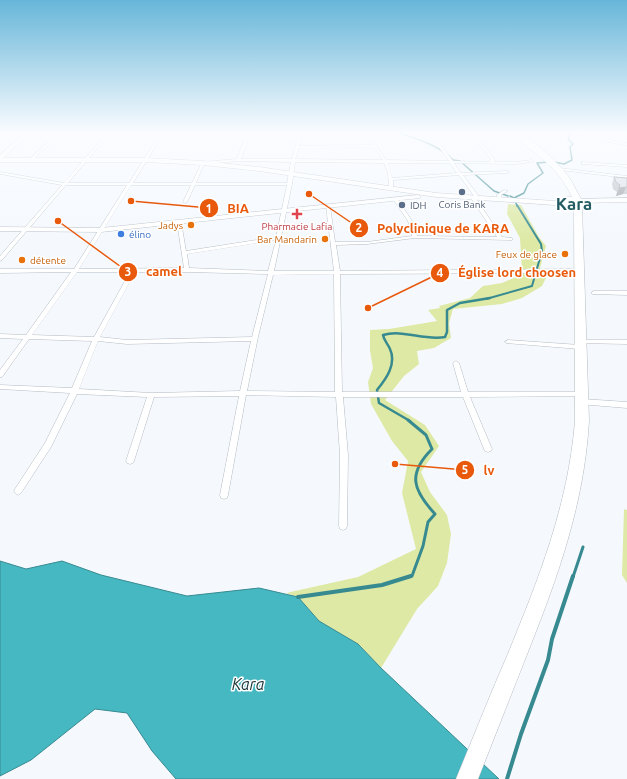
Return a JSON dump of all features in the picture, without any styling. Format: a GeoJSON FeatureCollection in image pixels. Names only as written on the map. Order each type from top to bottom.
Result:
{"type":"FeatureCollection","features":[{"type":"Feature","properties":{"kind":"highway"},"geometry":{"type":"LineString","coordinates":[[467,779],[545,587],[562,534],[579,455],[582,398],[579,271],[572,188],[560,169]]}},
{"type":"Feature","properties":{"kind":"main road"},"geometry":{"type":"LineString","coordinates":[[246,168],[436,195],[574,204],[627,200]]}},
{"type":"Feature","properties":{"kind":"main road"},"geometry":{"type":"LineString","coordinates":[[0,229],[101,230],[436,195]]}},
{"type":"Feature","properties":{"kind":"street"},"geometry":{"type":"LineString","coordinates":[[0,259],[78,168]]}},
{"type":"Feature","properties":{"kind":"street"},"geometry":{"type":"LineString","coordinates":[[0,375],[74,271],[140,168]]}},
{"type":"Feature","properties":{"kind":"street"},"geometry":{"type":"LineString","coordinates":[[185,202],[201,168]]}},
{"type":"Feature","properties":{"kind":"street"},"geometry":{"type":"LineString","coordinates":[[224,495],[255,339],[272,273],[283,210],[292,168]]}},
{"type":"Feature","properties":{"kind":"street"},"geometry":{"type":"LineString","coordinates":[[388,168],[392,179],[392,189]]}},
{"type":"Feature","properties":{"kind":"street"},"geometry":{"type":"LineString","coordinates":[[456,168],[461,174],[501,239]]}},
{"type":"Feature","properties":{"kind":"street"},"geometry":{"type":"LineString","coordinates":[[560,169],[627,177]]}},
{"type":"Feature","properties":{"kind":"street"},"geometry":{"type":"LineString","coordinates":[[392,179],[507,172]]}},
{"type":"Feature","properties":{"kind":"street"},"geometry":{"type":"LineString","coordinates":[[0,173],[64,184],[290,184]]}},
{"type":"Feature","properties":{"kind":"street"},"geometry":{"type":"LineString","coordinates":[[500,200],[499,195],[506,191]]}},
{"type":"Feature","properties":{"kind":"street"},"geometry":{"type":"LineString","coordinates":[[395,199],[410,221],[415,237]]}},
{"type":"Feature","properties":{"kind":"street"},"geometry":{"type":"LineString","coordinates":[[328,206],[334,244],[336,272],[339,394],[344,455],[343,526]]}},
{"type":"Feature","properties":{"kind":"street"},"geometry":{"type":"LineString","coordinates":[[179,222],[187,270]]}},
{"type":"Feature","properties":{"kind":"street"},"geometry":{"type":"LineString","coordinates":[[334,244],[367,243],[415,237],[510,239]]}},
{"type":"Feature","properties":{"kind":"street"},"geometry":{"type":"LineString","coordinates":[[184,253],[279,238]]}},
{"type":"Feature","properties":{"kind":"street"},"geometry":{"type":"LineString","coordinates":[[0,271],[187,270],[272,273],[579,271]]}},
{"type":"Feature","properties":{"kind":"street"},"geometry":{"type":"LineString","coordinates":[[18,491],[48,445],[75,390],[96,339],[133,271]]}},
{"type":"Feature","properties":{"kind":"street"},"geometry":{"type":"LineString","coordinates":[[594,293],[627,293]]}},
{"type":"Feature","properties":{"kind":"street"},"geometry":{"type":"LineString","coordinates":[[0,336],[96,339],[127,342],[255,339]]}},
{"type":"Feature","properties":{"kind":"street"},"geometry":{"type":"LineString","coordinates":[[508,342],[580,344],[627,342]]}},
{"type":"Feature","properties":{"kind":"street"},"geometry":{"type":"LineString","coordinates":[[456,363],[465,393],[488,449]]}},
{"type":"Feature","properties":{"kind":"street"},"geometry":{"type":"LineString","coordinates":[[0,387],[151,395],[245,393],[381,395],[465,393],[582,398],[627,405]]}},
{"type":"Feature","properties":{"kind":"street"},"geometry":{"type":"LineString","coordinates":[[130,461],[151,395]]}},
{"type":"Feature","properties":{"kind":"green space"},"geometry":{"type":"Polygon","coordinates":[[[508,204],[521,205],[539,237],[546,246],[540,268],[546,278],[542,286],[522,298],[502,304],[453,309],[449,323],[451,338],[434,348],[417,351],[419,364],[404,376],[385,400],[425,425],[439,446],[421,472],[430,492],[447,515],[451,534],[447,563],[438,586],[417,609],[381,668],[358,644],[319,621],[298,597],[286,593],[358,577],[416,549],[402,493],[408,461],[392,441],[371,404],[368,382],[373,368],[370,351],[370,330],[389,329],[437,321],[428,310],[440,308],[439,306],[470,298],[483,286],[502,283],[518,276],[522,270],[520,238],[507,214],[508,204]]]}},
{"type":"Feature","properties":{"kind":"green space"},"geometry":{"type":"Polygon","coordinates":[[[624,509],[627,510],[627,583],[622,575],[624,509]]]}},
{"type":"Feature","properties":{"kind":"water","name":"Kara"},"geometry":{"type":"Polygon","coordinates":[[[0,561],[26,569],[62,561],[101,575],[187,596],[259,588],[298,597],[319,621],[358,644],[381,668],[499,779],[176,779],[152,751],[127,713],[95,709],[31,760],[0,776],[0,561]]]}},
{"type":"Feature","properties":{"kind":"building"},"geometry":{"type":"Polygon","coordinates":[[[614,177],[627,178],[627,187],[619,188],[620,185],[616,182],[614,177]]]}},
{"type":"Feature","properties":{"kind":"waterway"},"geometry":{"type":"LineString","coordinates":[[468,168],[494,191],[508,196]]}},
{"type":"Feature","properties":{"kind":"waterway"},"geometry":{"type":"LineString","coordinates":[[514,198],[524,193],[528,184],[543,173],[540,168]]}},
{"type":"Feature","properties":{"kind":"waterway"},"geometry":{"type":"LineString","coordinates":[[510,196],[514,198]]}},
{"type":"Feature","properties":{"kind":"waterway"},"geometry":{"type":"LineString","coordinates":[[514,198],[517,206]]}},
{"type":"Feature","properties":{"kind":"waterway"},"geometry":{"type":"LineString","coordinates":[[489,298],[532,286],[542,251],[541,244],[517,205]]}},
{"type":"Feature","properties":{"kind":"waterway"},"geometry":{"type":"LineString","coordinates":[[410,421],[379,403],[377,390],[390,371],[392,360],[390,349],[383,335],[398,333],[429,338],[445,337],[447,332],[447,310],[460,303],[489,298]]}},
{"type":"Feature","properties":{"kind":"waterway"},"geometry":{"type":"LineString","coordinates":[[408,420],[426,435],[432,449],[419,466],[416,474],[416,482],[422,497],[435,514],[428,522],[423,546],[412,576],[408,577]]}},
{"type":"Feature","properties":{"kind":"waterway"},"geometry":{"type":"LineString","coordinates":[[573,577],[583,547]]}},
{"type":"Feature","properties":{"kind":"waterway"},"geometry":{"type":"LineString","coordinates":[[298,597],[382,585],[411,576]]}},
{"type":"Feature","properties":{"kind":"waterway"},"geometry":{"type":"LineString","coordinates":[[507,779],[521,734],[548,660],[552,639],[573,576]]}},
{"type":"Feature","properties":{"kind":"place","name":"Coris Bank"},"geometry":{"type":"Point","coordinates":[462,192]}},
{"type":"Feature","properties":{"kind":"place","name":"Polyclinique de KARA"},"geometry":{"type":"Point","coordinates":[309,194]}},
{"type":"Feature","properties":{"kind":"place","name":"BIA"},"geometry":{"type":"Point","coordinates":[131,201]}},
{"type":"Feature","properties":{"kind":"place","name":"IDH"},"geometry":{"type":"Point","coordinates":[402,205]}},
{"type":"Feature","properties":{"kind":"place","name":"Pharmacie Lafia"},"geometry":{"type":"Point","coordinates":[297,214]}},
{"type":"Feature","properties":{"kind":"place","name":"camel"},"geometry":{"type":"Point","coordinates":[58,221]}},
{"type":"Feature","properties":{"kind":"place","name":"Jadys"},"geometry":{"type":"Point","coordinates":[191,225]}},
{"type":"Feature","properties":{"kind":"place","name":"élino"},"geometry":{"type":"Point","coordinates":[121,234]}},
{"type":"Feature","properties":{"kind":"place","name":"Bar Mandarin"},"geometry":{"type":"Point","coordinates":[325,239]}},
{"type":"Feature","properties":{"kind":"place","name":"Feux de glace"},"geometry":{"type":"Point","coordinates":[565,254]}},
{"type":"Feature","properties":{"kind":"place","name":"détente"},"geometry":{"type":"Point","coordinates":[22,260]}},
{"type":"Feature","properties":{"kind":"place","name":"Église lord choosen"},"geometry":{"type":"Point","coordinates":[368,308]}},
{"type":"Feature","properties":{"kind":"place","name":"lv"},"geometry":{"type":"Point","coordinates":[395,464]}},
{"type":"Feature","properties":{"kind":"district","name":"Kara"},"geometry":{"type":"Point","coordinates":[574,203]}}]}
